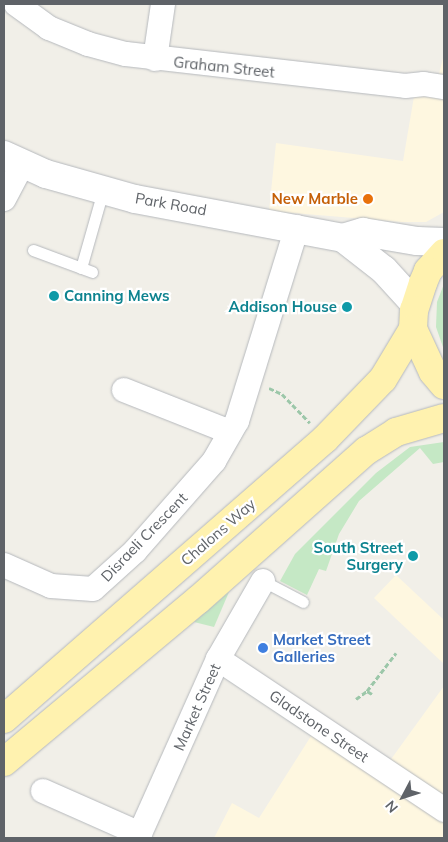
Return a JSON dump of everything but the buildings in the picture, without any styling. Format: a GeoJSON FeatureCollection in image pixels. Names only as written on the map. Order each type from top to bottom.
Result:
{"type":"FeatureCollection","features":[{"type":"Feature","properties":{"kind":"main road","name":"Chalons Way"},"geometry":{"type":"LineString","coordinates":[[4,719],[325,439],[382,379],[414,316],[428,271],[444,252]]}},
{"type":"Feature","properties":{"kind":"main road"},"geometry":{"type":"LineString","coordinates":[[414,316],[433,372],[444,385]]}},
{"type":"Feature","properties":{"kind":"main road"},"geometry":{"type":"LineString","coordinates":[[4,762],[198,600],[366,451],[396,432],[444,418]]}},
{"type":"Feature","properties":{"kind":"street","name":"Graham Street"},"geometry":{"type":"LineString","coordinates":[[16,4],[49,28],[88,44],[155,59],[405,86],[424,84],[444,87]]}},
{"type":"Feature","properties":{"kind":"street"},"geometry":{"type":"LineString","coordinates":[[155,59],[163,4]]}},
{"type":"Feature","properties":{"kind":"street"},"geometry":{"type":"LineString","coordinates":[[4,199],[13,159]]}},
{"type":"Feature","properties":{"kind":"street","name":"Park Road"},"geometry":{"type":"LineString","coordinates":[[13,159],[104,191],[297,227],[343,238]]}},
{"type":"Feature","properties":{"kind":"street","name":"Disraeli Crescent"},"geometry":{"type":"LineString","coordinates":[[4,566],[51,586],[78,591],[93,590],[135,551],[214,461],[230,432],[256,361],[297,227]]}},
{"type":"Feature","properties":{"kind":"street"},"geometry":{"type":"LineString","coordinates":[[343,238],[363,232],[417,242],[444,242]]}},
{"type":"Feature","properties":{"kind":"street"},"geometry":{"type":"LineString","coordinates":[[343,238],[384,270],[414,316]]}},
{"type":"Feature","properties":{"kind":"street"},"geometry":{"type":"LineString","coordinates":[[124,390],[230,432]]}},
{"type":"Feature","properties":{"kind":"street","name":"Market Street"},"geometry":{"type":"LineString","coordinates":[[139,836],[216,653],[263,580]]}},
{"type":"Feature","properties":{"kind":"street","name":"Gladstone Street"},"geometry":{"type":"LineString","coordinates":[[216,653],[444,810]]}},
{"type":"Feature","properties":{"kind":"street"},"geometry":{"type":"LineString","coordinates":[[43,791],[139,836]]}},
{"type":"Feature","properties":{"kind":"lane"},"geometry":{"type":"LineString","coordinates":[[33,250],[86,270],[104,191]]}},
{"type":"Feature","properties":{"kind":"lane"},"geometry":{"type":"LineString","coordinates":[[263,580],[303,602]]}},
{"type":"Feature","properties":{"kind":"path"},"geometry":{"type":"LineString","coordinates":[[356,699],[367,691],[396,653]]}},
{"type":"Feature","properties":{"kind":"path"},"geometry":{"type":"LineString","coordinates":[[367,691],[372,694]]}},
{"type":"Feature","properties":{"kind":"shaded area"},"geometry":{"type":"Polygon","coordinates":[[[444,54],[444,212],[426,222],[402,222],[269,211],[276,143],[403,161],[418,73],[439,74],[444,54]]]}},
{"type":"Feature","properties":{"kind":"shaded area"},"geometry":{"type":"Polygon","coordinates":[[[396,575],[444,620],[444,664],[374,598],[396,575]]]}},
{"type":"Feature","properties":{"kind":"shaded area"},"geometry":{"type":"Polygon","coordinates":[[[444,686],[444,838],[214,838],[232,803],[259,818],[313,733],[389,762],[444,686]]]}},
{"type":"Feature","properties":{"kind":"green space"},"geometry":{"type":"Polygon","coordinates":[[[444,284],[444,350],[436,327],[437,302],[444,284]]]}},
{"type":"Feature","properties":{"kind":"green space"},"geometry":{"type":"Polygon","coordinates":[[[444,442],[444,462],[433,464],[420,448],[359,501],[339,534],[326,571],[319,569],[307,595],[280,581],[295,554],[376,473],[410,447],[444,442]]]}},
{"type":"Feature","properties":{"kind":"green space"},"geometry":{"type":"Polygon","coordinates":[[[229,592],[214,627],[194,622],[229,592]]]}},
{"type":"Feature","properties":{"kind":"place","name":"New Marble"},"geometry":{"type":"Point","coordinates":[368,199]}},
{"type":"Feature","properties":{"kind":"place","name":"Canning Mews"},"geometry":{"type":"Point","coordinates":[54,296]}},
{"type":"Feature","properties":{"kind":"place","name":"Addison House"},"geometry":{"type":"Point","coordinates":[347,307]}},
{"type":"Feature","properties":{"kind":"place","name":"South Street Surgery"},"geometry":{"type":"Point","coordinates":[413,556]}},
{"type":"Feature","properties":{"kind":"place","name":"Market Street Galleries"},"geometry":{"type":"Point","coordinates":[263,648]}}]}
